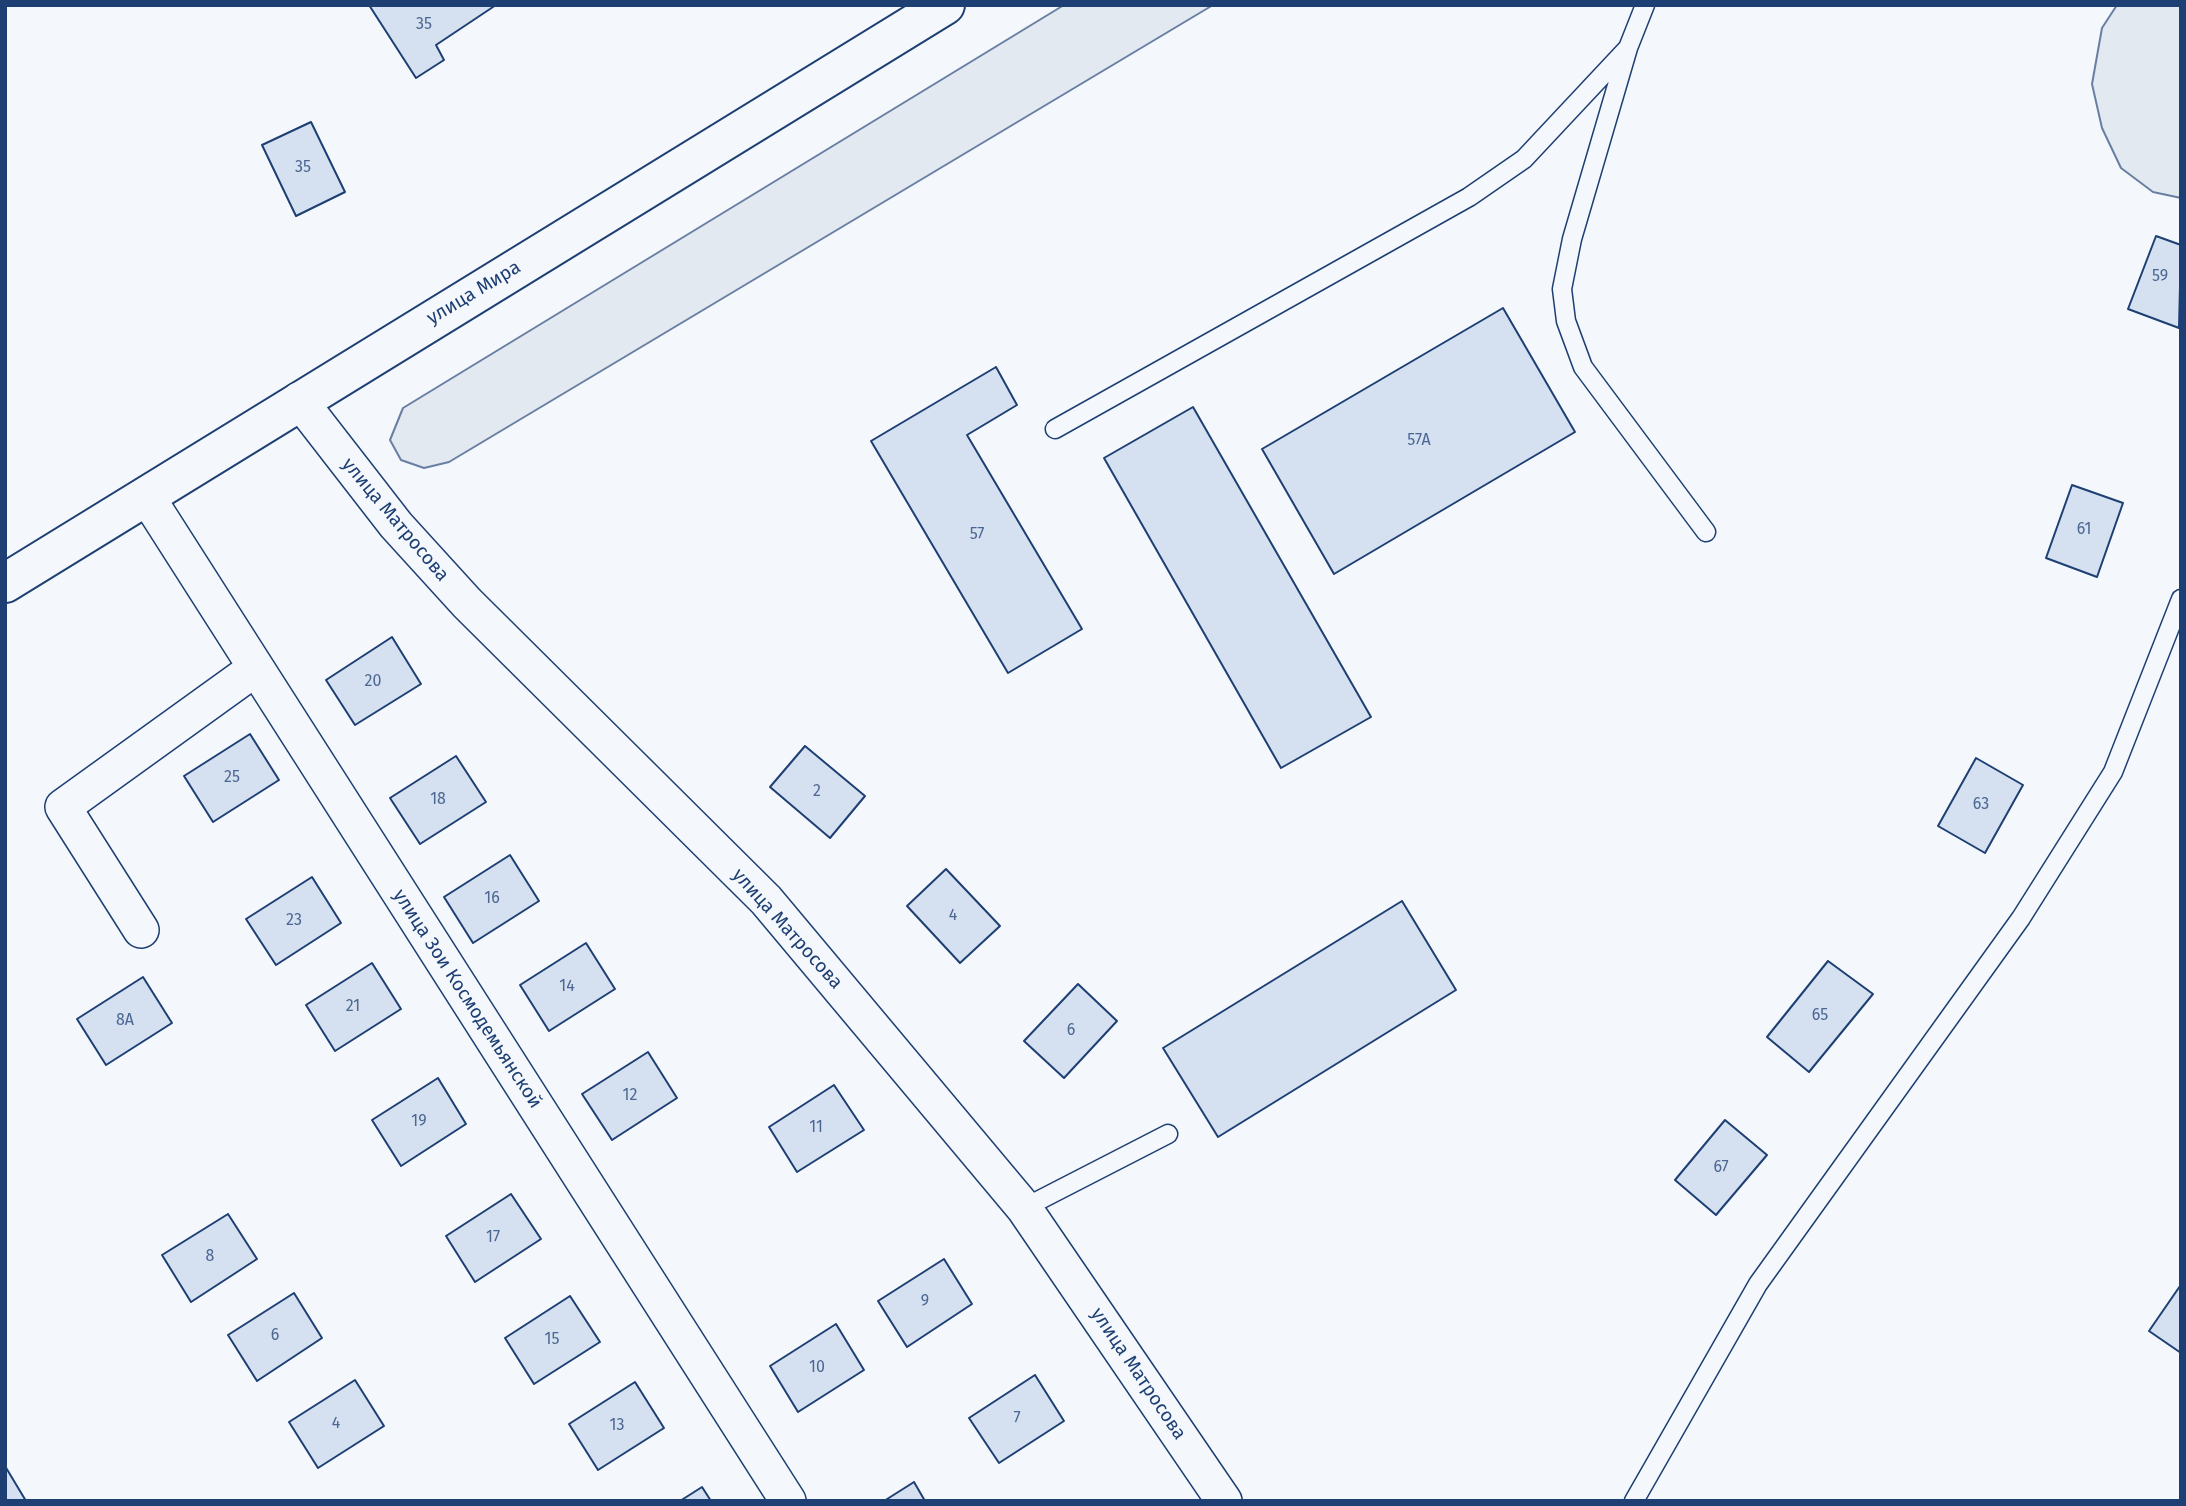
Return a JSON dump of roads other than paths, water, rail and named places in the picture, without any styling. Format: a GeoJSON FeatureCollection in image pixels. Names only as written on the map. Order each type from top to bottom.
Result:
{"type":"FeatureCollection","features":[{"type":"Feature","properties":{"kind":"main road","name":"улица Мира"},"geometry":{"type":"LineString","coordinates":[[5,583],[945,5]]}},
{"type":"Feature","properties":{"kind":"street","name":"улица Матросова"},"geometry":{"type":"LineString","coordinates":[[299,400],[396,525],[467,603],[766,900],[1024,1208],[1224,1501]]}},
{"type":"Feature","properties":{"kind":"street","name":"улица Зои Космодемьянской"},"geometry":{"type":"LineString","coordinates":[[147,497],[788,1501]]}},
{"type":"Feature","properties":{"kind":"street"},"geometry":{"type":"LineString","coordinates":[[141,930],[63,807],[256,668]]}},
{"type":"Feature","properties":{"kind":"lane"},"geometry":{"type":"LineString","coordinates":[[1645,5],[1628,48],[1572,239],[1562,289],[1566,321],[1583,367],[1706,532]]}},
{"type":"Feature","properties":{"kind":"lane"},"geometry":{"type":"LineString","coordinates":[[1055,429],[1469,197],[1524,159],[1628,48]]}},
{"type":"Feature","properties":{"kind":"lane"},"geometry":{"type":"LineString","coordinates":[[1634,1501],[1758,1284],[2021,918],[2113,772],[2181,599]]}},
{"type":"Feature","properties":{"kind":"lane"},"geometry":{"type":"LineString","coordinates":[[1024,1208],[1168,1134]]}}]}
